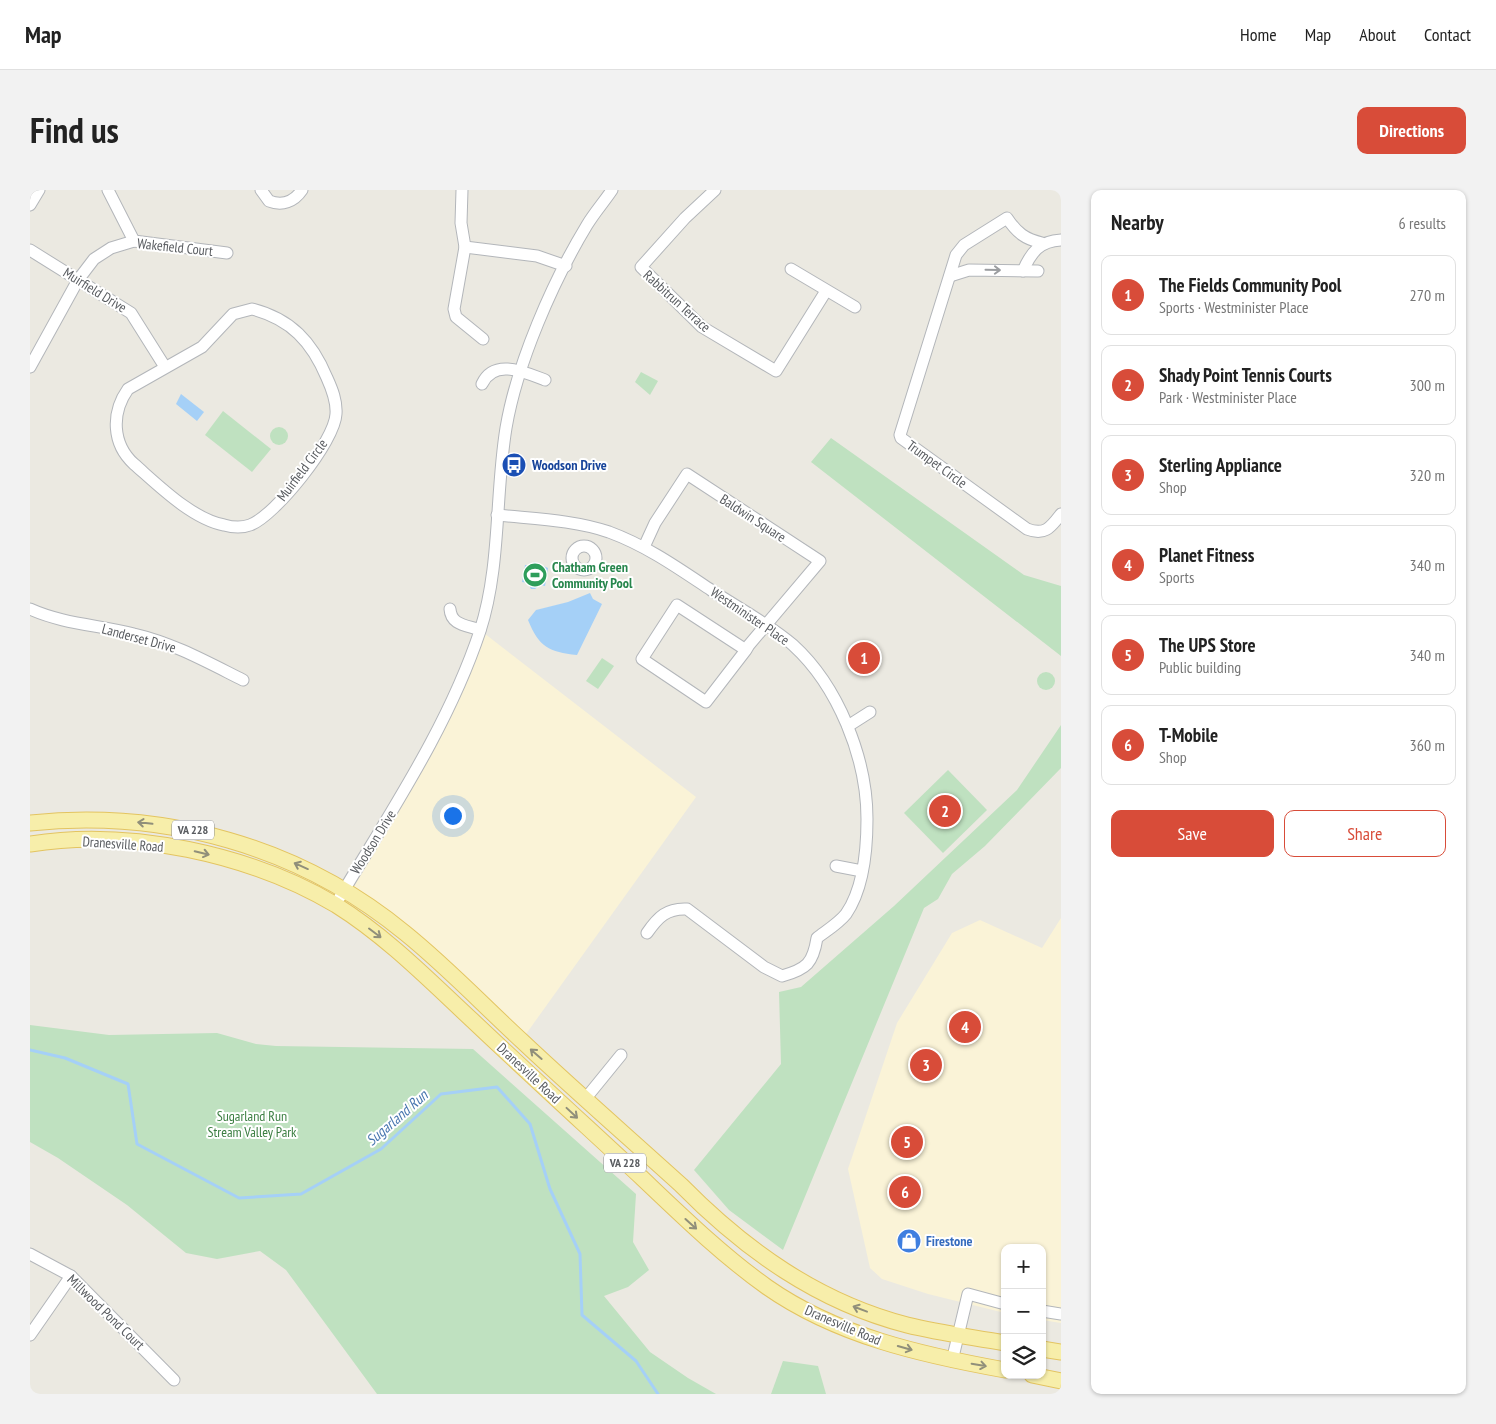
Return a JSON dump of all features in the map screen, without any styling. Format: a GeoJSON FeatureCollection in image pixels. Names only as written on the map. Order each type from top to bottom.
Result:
{"type":"FeatureCollection","features":[{"type":"Feature","properties":{"kind":"main road","name":"Dranesville Road"},"geometry":{"type":"LineString","coordinates":[[30,823],[95,819],[156,824],[203,832],[275,855],[344,889],[376,910],[429,953],[716,1221],[788,1274],[835,1300],[886,1319],[957,1335],[1001,1342]]}},
{"type":"Feature","properties":{"kind":"main road","name":"Dranesville Road"},"geometry":{"type":"LineString","coordinates":[[30,844],[106,840],[179,848],[260,870],[335,905],[399,952],[661,1196],[719,1248],[768,1288],[841,1327],[880,1341],[952,1361],[1001,1369]]}},
{"type":"Feature","properties":{"kind":"main road"},"geometry":{"type":"LineString","coordinates":[[1046,1350],[1061,1352]]}},
{"type":"Feature","properties":{"kind":"main road"},"geometry":{"type":"LineString","coordinates":[[1046,1378],[1061,1381]]}},
{"type":"Feature","properties":{"kind":"street"},"geometry":{"type":"LineString","coordinates":[[30,204],[39,190]]}},
{"type":"Feature","properties":{"kind":"street"},"geometry":{"type":"LineString","coordinates":[[108,190],[134,241]]}},
{"type":"Feature","properties":{"kind":"street"},"geometry":{"type":"LineString","coordinates":[[261,190],[269,201],[281,204],[294,199],[302,190]]}},
{"type":"Feature","properties":{"kind":"street"},"geometry":{"type":"LineString","coordinates":[[462,190],[461,223],[465,247],[454,309],[456,317],[483,339]]}},
{"type":"Feature","properties":{"kind":"street","name":"Woodson Drive"},"geometry":{"type":"LineString","coordinates":[[335,905],[419,765],[452,698],[480,630],[490,583],[506,428],[520,370],[566,266],[587,226],[612,190]]}},
{"type":"Feature","properties":{"kind":"street","name":"Rabbitrun Terrace"},"geometry":{"type":"LineString","coordinates":[[715,190],[684,218],[641,267],[702,327],[776,371],[826,290]]}},
{"type":"Feature","properties":{"kind":"street","name":"Trumpet Circle"},"geometry":{"type":"LineString","coordinates":[[1061,240],[1042,243],[1026,240],[1016,232],[1008,218],[964,245],[956,255],[900,431],[901,438],[1028,529],[1039,532],[1047,530],[1061,514]]}},
{"type":"Feature","properties":{"kind":"street","name":"Wakefield Court"},"geometry":{"type":"LineString","coordinates":[[30,367],[78,280],[94,259],[111,248],[134,241],[227,253]]}},
{"type":"Feature","properties":{"kind":"street"},"geometry":{"type":"LineString","coordinates":[[1023,271],[1033,252],[1042,243]]}},
{"type":"Feature","properties":{"kind":"street"},"geometry":{"type":"LineString","coordinates":[[465,247],[537,256],[566,266]]}},
{"type":"Feature","properties":{"kind":"street","name":"Muirfield Drive"},"geometry":{"type":"LineString","coordinates":[[30,250],[130,313],[165,367]]}},
{"type":"Feature","properties":{"kind":"street"},"geometry":{"type":"LineString","coordinates":[[791,269],[855,307]]}},
{"type":"Feature","properties":{"kind":"street"},"geometry":{"type":"LineString","coordinates":[[950,276],[970,270],[1038,271]]}},
{"type":"Feature","properties":{"kind":"street","name":"Muirfield Circle"},"geometry":{"type":"LineString","coordinates":[[252,309],[266,313],[299,333],[319,361],[334,396],[336,415],[334,424],[315,457],[276,505],[256,522],[248,526],[238,527],[213,523],[199,516],[151,480],[128,459],[118,438],[115,423],[120,400],[128,389],[165,367],[202,348],[233,314],[252,309]]}},
{"type":"Feature","properties":{"kind":"street"},"geometry":{"type":"LineString","coordinates":[[482,384],[494,370],[520,370],[545,380]]}},
{"type":"Feature","properties":{"kind":"street","name":"Baldwin Square"},"geometry":{"type":"LineString","coordinates":[[644,547],[655,523],[687,474],[820,561],[766,626]]}},
{"type":"Feature","properties":{"kind":"street","name":"Westminister Place"},"geometry":{"type":"LineString","coordinates":[[497,515],[591,527],[644,547],[766,626],[793,646],[806,660],[837,704],[848,726],[860,762],[867,810],[867,840],[862,871],[855,895],[845,915],[817,938],[814,957],[800,971],[782,976],[764,967],[687,909],[675,908],[664,913],[647,933]]}},
{"type":"Feature","properties":{"kind":"street"},"geometry":{"type":"LineString","coordinates":[[588,546],[591,527]]}},
{"type":"Feature","properties":{"kind":"street"},"geometry":{"type":"LineString","coordinates":[[746,650],[677,606],[642,659],[706,702],[766,626]]}},
{"type":"Feature","properties":{"kind":"street","name":"Landerset Drive"},"geometry":{"type":"LineString","coordinates":[[30,609],[63,621],[133,634],[161,642],[243,680]]}},
{"type":"Feature","properties":{"kind":"street"},"geometry":{"type":"LineString","coordinates":[[450,609],[455,621],[480,630]]}},
{"type":"Feature","properties":{"kind":"street"},"geometry":{"type":"LineString","coordinates":[[848,726],[870,712]]}},
{"type":"Feature","properties":{"kind":"street"},"geometry":{"type":"LineString","coordinates":[[836,866],[862,871]]}},
{"type":"Feature","properties":{"kind":"street"},"geometry":{"type":"LineString","coordinates":[[586,1098],[621,1054]]}},
{"type":"Feature","properties":{"kind":"street","name":"Millwood Pond Court"},"geometry":{"type":"LineString","coordinates":[[30,1254],[72,1276],[174,1380]]}},
{"type":"Feature","properties":{"kind":"street"},"geometry":{"type":"LineString","coordinates":[[30,1335],[72,1276]]}},
{"type":"Feature","properties":{"kind":"street"},"geometry":{"type":"LineString","coordinates":[[952,1361],[968,1294],[1001,1303]]}},
{"type":"Feature","properties":{"kind":"street"},"geometry":{"type":"LineString","coordinates":[[1046,1312],[1061,1314]]}},
{"type":"Feature","properties":{"kind":"shaded area"},"geometry":{"type":"Polygon","coordinates":[[[480,630],[696,797],[521,1041],[344,889],[409,784],[480,630]]]}},
{"type":"Feature","properties":{"kind":"shaded area"},"geometry":{"type":"Polygon","coordinates":[[[1061,918],[1061,1323],[1046,1321],[1046,1244],[1001,1244],[1001,1312],[928,1294],[882,1279],[870,1268],[848,1169],[897,1023],[952,933],[980,920],[1042,948],[1061,918]]]}},
{"type":"Feature","properties":{"kind":"green space"},"geometry":{"type":"Polygon","coordinates":[[[641,372],[658,381],[650,395],[635,382],[641,372]]]}},
{"type":"Feature","properties":{"kind":"green space"},"geometry":{"type":"Polygon","coordinates":[[[223,411],[271,449],[252,472],[205,435],[223,411]]]}},
{"type":"Feature","properties":{"kind":"green space"},"geometry":{"type":"Polygon","coordinates":[[[279,427],[285,430],[288,436],[285,442],[279,445],[273,442],[270,436],[273,430],[279,427]]]}},
{"type":"Feature","properties":{"kind":"green space"},"geometry":{"type":"Polygon","coordinates":[[[831,438],[1024,575],[1061,586],[1061,656],[811,462],[831,438]]]}},
{"type":"Feature","properties":{"kind":"green space"},"geometry":{"type":"Polygon","coordinates":[[[602,658],[614,666],[598,689],[586,681],[602,658]]]}},
{"type":"Feature","properties":{"kind":"green space"},"geometry":{"type":"Polygon","coordinates":[[[1046,672],[1052,675],[1055,681],[1052,687],[1046,690],[1040,687],[1037,681],[1040,675],[1046,672]]]}},
{"type":"Feature","properties":{"kind":"green space"},"geometry":{"type":"Polygon","coordinates":[[[1061,725],[1061,768],[985,846],[952,874],[938,899],[924,908],[783,1250],[729,1210],[694,1170],[781,1064],[779,992],[801,987],[894,906],[1017,790],[1061,725]]]}},
{"type":"Feature","properties":{"kind":"green space"},"geometry":{"type":"Polygon","coordinates":[[[948,770],[987,810],[943,853],[904,813],[948,770]]]}},
{"type":"Feature","properties":{"kind":"green space","name":"Sugarland Run Stream Valley Park"},"geometry":{"type":"Polygon","coordinates":[[[30,1025],[109,1035],[217,1033],[256,1044],[276,1046],[473,1049],[636,1194],[633,1242],[649,1270],[628,1287],[604,1296],[650,1352],[688,1378],[716,1394],[377,1394],[286,1270],[260,1251],[217,1259],[186,1253],[127,1205],[58,1158],[30,1142],[30,1025]]]}},
{"type":"Feature","properties":{"kind":"green space"},"geometry":{"type":"Polygon","coordinates":[[[783,1361],[818,1366],[826,1394],[771,1394],[783,1361]]]}},
{"type":"Feature","properties":{"kind":"water"},"geometry":{"type":"Polygon","coordinates":[[[181,394],[204,412],[197,421],[176,404],[181,394]]]}},
{"type":"Feature","properties":{"kind":"water","name":"Chatham Green Community Pool"},"geometry":{"type":"Polygon","coordinates":[[[534,562],[548,568],[545,586],[540,585],[535,589],[531,589],[528,583],[522,582],[525,565],[531,565],[534,562]]]}},
{"type":"Feature","properties":{"kind":"water"},"geometry":{"type":"Polygon","coordinates":[[[590,593],[593,599],[602,604],[577,655],[559,652],[546,647],[536,636],[528,620],[536,610],[568,602],[590,593]]]}},
{"type":"Feature","properties":{"kind":"water"},"geometry":{"type":"Polygon","coordinates":[[[864,645],[877,656],[862,671],[851,663],[864,645]]]}},
{"type":"Feature","properties":{"kind":"waterway","name":"Sugarland Run"},"geometry":{"type":"LineString","coordinates":[[30,1050],[65,1058],[128,1084],[137,1144],[239,1198],[301,1194],[381,1149],[441,1094],[497,1087],[530,1124],[550,1189],[580,1254],[582,1315],[636,1361],[658,1394]]}},
{"type":"Feature","properties":{"kind":"place","name":"Woodson Drive"},"geometry":{"type":"Point","coordinates":[514,465]}},
{"type":"Feature","properties":{"kind":"place","name":"Chatham Green Community Pool"},"geometry":{"type":"Point","coordinates":[535,575]}},
{"type":"Feature","properties":{"kind":"place","name":"The Fields Community Pool"},"geometry":{"type":"Point","coordinates":[864,658]}},
{"type":"Feature","properties":{"kind":"place","name":"Shady Point Tennis Courts"},"geometry":{"type":"Point","coordinates":[945,811]}},
{"type":"Feature","properties":{"kind":"place","name":"Planet Fitness"},"geometry":{"type":"Point","coordinates":[965,1027]}},
{"type":"Feature","properties":{"kind":"place","name":"Sterling Appliance"},"geometry":{"type":"Point","coordinates":[926,1065]}},
{"type":"Feature","properties":{"kind":"place","name":"The UPS Store"},"geometry":{"type":"Point","coordinates":[907,1142]}},
{"type":"Feature","properties":{"kind":"place","name":"T-Mobile"},"geometry":{"type":"Point","coordinates":[905,1192]}},
{"type":"Feature","properties":{"kind":"place","name":"Firestone"},"geometry":{"type":"Point","coordinates":[909,1241]}}]}
